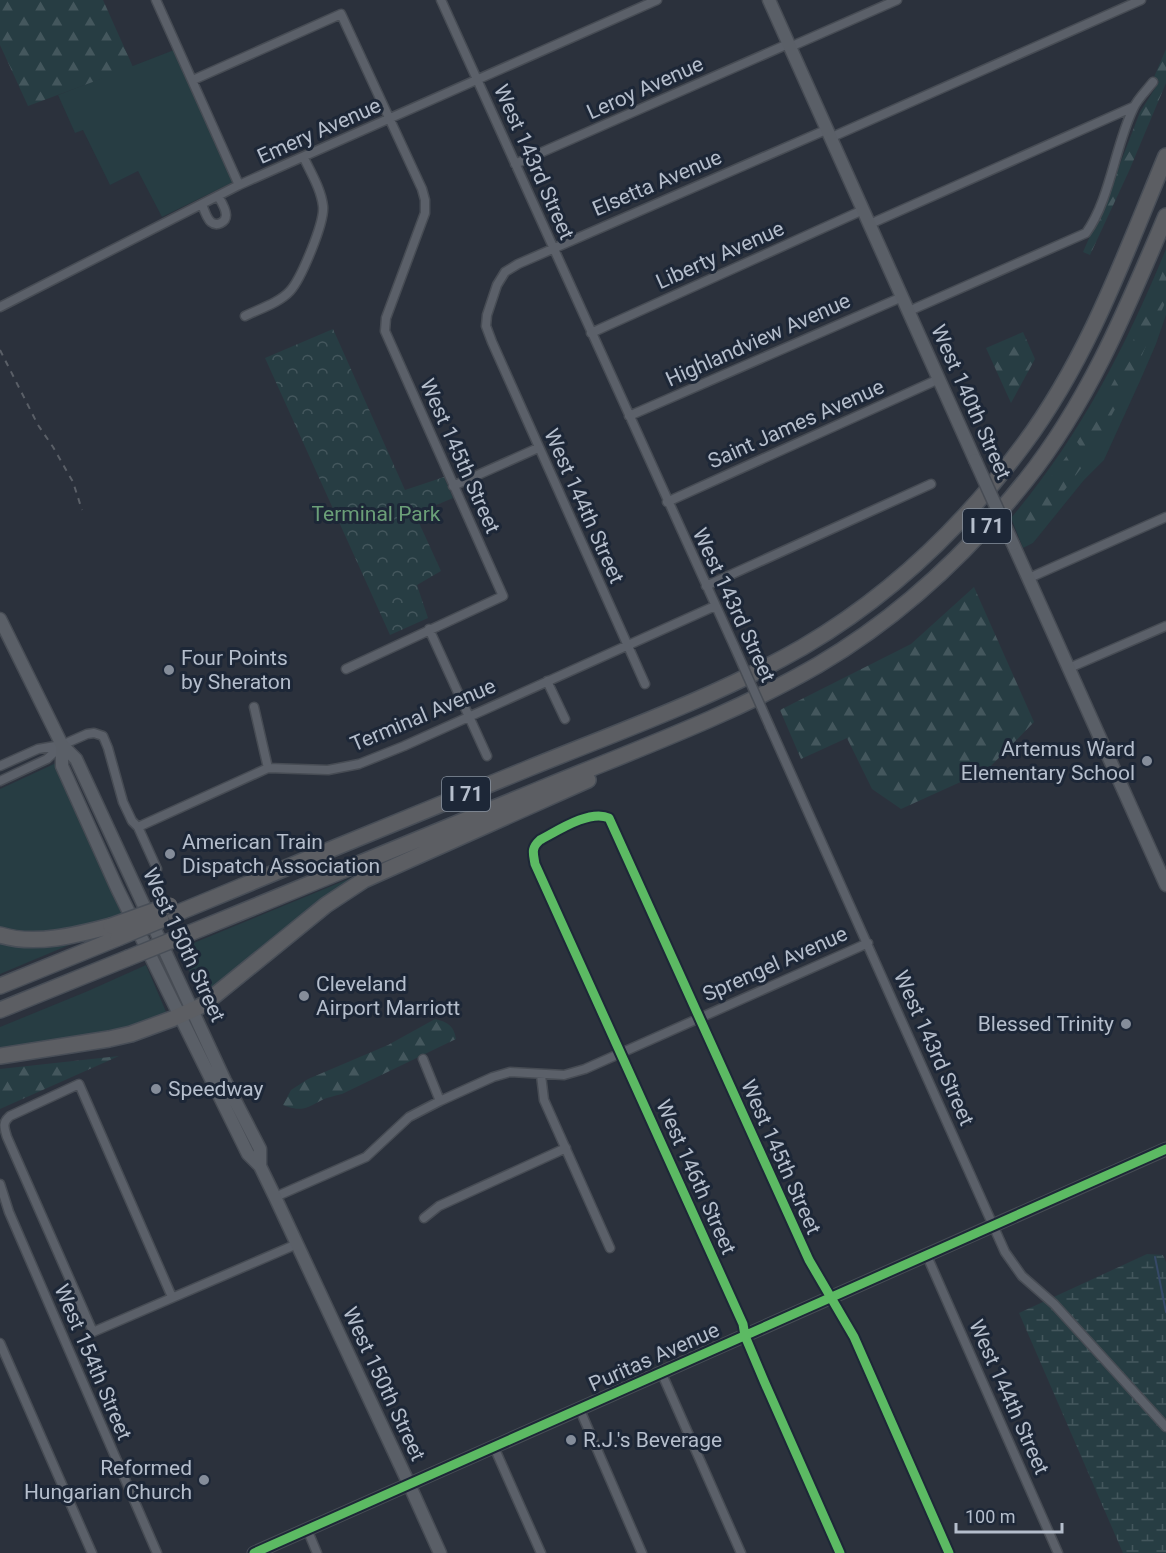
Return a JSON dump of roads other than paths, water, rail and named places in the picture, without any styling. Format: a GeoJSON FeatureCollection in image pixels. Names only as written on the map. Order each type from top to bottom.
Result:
{"type":"FeatureCollection","features":[{"type":"Feature","properties":{"kind":"highway","name":"I 71"},"geometry":{"type":"LineString","coordinates":[[114,932],[173,910],[663,703],[756,672],[806,645],[894,583],[946,536],[995,482],[1042,418],[1075,362],[1110,290],[1166,156]]}},
{"type":"Feature","properties":{"kind":"highway","name":"I 71"},"geometry":{"type":"LineString","coordinates":[[0,1010],[691,726],[783,683],[853,642],[880,623],[944,570],[993,520],[1034,471],[1109,349],[1166,216]]}},
{"type":"Feature","properties":{"kind":"highway"},"geometry":{"type":"LineString","coordinates":[[0,1056],[120,1036],[151,1027],[203,1005],[326,905],[364,880],[605,772],[691,726]]}},
{"type":"Feature","properties":{"kind":"highway"},"geometry":{"type":"LineString","coordinates":[[0,935],[22,939],[114,932]]}},
{"type":"Feature","properties":{"kind":"highway"},"geometry":{"type":"LineString","coordinates":[[0,986],[114,932]]}},
{"type":"Feature","properties":{"kind":"street"},"geometry":{"type":"LineString","coordinates":[[156,0],[239,185]]}},
{"type":"Feature","properties":{"kind":"street","name":"West 143rd Street"},"geometry":{"type":"LineString","coordinates":[[441,0],[868,943],[1005,1252],[1022,1276],[1054,1304],[1166,1427]]}},
{"type":"Feature","properties":{"kind":"street","name":"Emery Avenue"},"geometry":{"type":"LineString","coordinates":[[0,307],[239,185],[657,0]]}},
{"type":"Feature","properties":{"kind":"street","name":"West 140th Street"},"geometry":{"type":"LineString","coordinates":[[769,0],[1166,885]]}},
{"type":"Feature","properties":{"kind":"street","name":"Leroy Avenue"},"geometry":{"type":"LineString","coordinates":[[515,164],[897,0]]}},
{"type":"Feature","properties":{"kind":"street","name":"Elsetta Avenue"},"geometry":{"type":"LineString","coordinates":[[492,342],[486,326],[487,315],[497,285],[505,272],[553,248],[1141,0]]}},
{"type":"Feature","properties":{"kind":"street"},"geometry":{"type":"LineString","coordinates":[[193,80],[341,14],[390,119]]}},
{"type":"Feature","properties":{"kind":"street"},"geometry":{"type":"LineString","coordinates":[[909,311],[1086,233],[1092,224],[1133,107],[1153,82]]}},
{"type":"Feature","properties":{"kind":"street"},"geometry":{"type":"LineString","coordinates":[[870,224],[1133,107]]}},
{"type":"Feature","properties":{"kind":"street","name":"West 145th Street"},"geometry":{"type":"LineString","coordinates":[[390,119],[423,189],[425,213],[386,318],[385,331],[503,596],[429,629]]}},
{"type":"Feature","properties":{"kind":"street"},"geometry":{"type":"LineString","coordinates":[[245,316],[271,304],[289,292],[300,276],[322,221],[323,207],[320,193],[304,158]]}},
{"type":"Feature","properties":{"kind":"street"},"geometry":{"type":"LineString","coordinates":[[202,204],[209,220],[215,224],[221,223],[226,213],[218,196]]}},
{"type":"Feature","properties":{"kind":"street","name":"Liberty Avenue"},"geometry":{"type":"LineString","coordinates":[[591,333],[864,210]]}},
{"type":"Feature","properties":{"kind":"street","name":"Highlandview Avenue"},"geometry":{"type":"LineString","coordinates":[[629,416],[902,297]]}},
{"type":"Feature","properties":{"kind":"street","name":"West 144th Street"},"geometry":{"type":"LineString","coordinates":[[492,342],[645,684]]}},
{"type":"Feature","properties":{"kind":"street","name":"Saint James Avenue"},"geometry":{"type":"LineString","coordinates":[[667,502],[939,379]]}},
{"type":"Feature","properties":{"kind":"street"},"geometry":{"type":"LineString","coordinates":[[453,486],[538,448]]}},
{"type":"Feature","properties":{"kind":"street"},"geometry":{"type":"LineString","coordinates":[[706,586],[931,484]]}},
{"type":"Feature","properties":{"kind":"street"},"geometry":{"type":"LineString","coordinates":[[1029,578],[1166,517]]}},
{"type":"Feature","properties":{"kind":"street","name":"Terminal Avenue"},"geometry":{"type":"LineString","coordinates":[[138,827],[268,768],[328,771],[359,764],[715,606]]}},
{"type":"Feature","properties":{"kind":"street","name":"West 150th Street"},"geometry":{"type":"LineString","coordinates":[[0,619],[62,745],[76,759],[185,1013],[225,1081],[260,1149],[260,1167],[440,1553]]}},
{"type":"Feature","properties":{"kind":"street"},"geometry":{"type":"LineString","coordinates":[[1069,668],[1166,626]]}},
{"type":"Feature","properties":{"kind":"street"},"geometry":{"type":"LineString","coordinates":[[346,669],[429,629],[488,756]]}},
{"type":"Feature","properties":{"kind":"street"},"geometry":{"type":"LineString","coordinates":[[547,681],[565,719]]}},
{"type":"Feature","properties":{"kind":"street"},"geometry":{"type":"LineString","coordinates":[[254,707],[268,768]]}},
{"type":"Feature","properties":{"kind":"street"},"geometry":{"type":"LineString","coordinates":[[0,766],[38,749],[62,745],[87,734],[94,733],[103,736],[123,802],[132,821],[138,827]]}},
{"type":"Feature","properties":{"kind":"street"},"geometry":{"type":"LineString","coordinates":[[0,782],[47,759],[62,745]]}},
{"type":"Feature","properties":{"kind":"street","name":"West 145th Street"},"geometry":{"type":"LineString","coordinates":[[562,829],[586,818],[602,815],[609,818],[808,1260],[854,1337],[949,1553]]}},
{"type":"Feature","properties":{"kind":"street","name":"West 150th Street"},"geometry":{"type":"LineString","coordinates":[[138,827],[157,869]]}},
{"type":"Feature","properties":{"kind":"street","name":"West 146th Street"},"geometry":{"type":"LineString","coordinates":[[562,829],[535,845],[532,851],[535,864],[743,1324],[745,1336],[840,1553]]}},
{"type":"Feature","properties":{"kind":"street","name":"Sprengel Avenue"},"geometry":{"type":"LineString","coordinates":[[275,1197],[366,1157],[409,1117],[493,1077],[510,1072],[526,1071],[541,1075],[564,1075],[585,1069],[868,943]]}},
{"type":"Feature","properties":{"kind":"street"},"geometry":{"type":"LineString","coordinates":[[423,1059],[440,1101]]}},
{"type":"Feature","properties":{"kind":"street"},"geometry":{"type":"LineString","coordinates":[[541,1075],[544,1100],[610,1248]]}},
{"type":"Feature","properties":{"kind":"street"},"geometry":{"type":"LineString","coordinates":[[172,1297],[79,1084],[10,1116],[4,1122],[7,1137],[93,1332],[297,1244]]}},
{"type":"Feature","properties":{"kind":"street"},"geometry":{"type":"LineString","coordinates":[[424,1218],[440,1206],[566,1148]]}},
{"type":"Feature","properties":{"kind":"street","name":"Puritas Avenue"},"geometry":{"type":"LineString","coordinates":[[254,1553],[1166,1149]]}},
{"type":"Feature","properties":{"kind":"street","name":"West 154th Street"},"geometry":{"type":"LineString","coordinates":[[0,1184],[14,1223],[157,1553]]}},
{"type":"Feature","properties":{"kind":"street","name":"West 144th Street"},"geometry":{"type":"LineString","coordinates":[[927,1256],[1058,1553]]}},
{"type":"Feature","properties":{"kind":"street"},"geometry":{"type":"LineString","coordinates":[[0,1343],[92,1553]]}},
{"type":"Feature","properties":{"kind":"street"},"geometry":{"type":"LineString","coordinates":[[662,1374],[741,1553]]}},
{"type":"Feature","properties":{"kind":"street"},"geometry":{"type":"LineString","coordinates":[[580,1410],[642,1553]]}},
{"type":"Feature","properties":{"kind":"street"},"geometry":{"type":"LineString","coordinates":[[494,1447],[541,1553]]}},
{"type":"Feature","properties":{"kind":"street"},"geometry":{"type":"LineString","coordinates":[[307,1529],[317,1553]]}},
{"type":"Feature","properties":{"kind":"waterway"},"geometry":{"type":"LineString","coordinates":[[1155,1257],[1166,1312]]}},
{"type":"Feature","properties":{"kind":"railway"},"geometry":{"type":"LineString","coordinates":[[0,350],[38,425],[73,482],[82,510]]}},
{"type":"Feature","properties":{"kind":"place","name":"Four Points by Sheraton"},"geometry":{"type":"Point","coordinates":[169,670]}},
{"type":"Feature","properties":{"kind":"place","name":"Artemus Ward Elementary School"},"geometry":{"type":"Point","coordinates":[1147,761]}},
{"type":"Feature","properties":{"kind":"place","name":"American Train Dispatch Association"},"geometry":{"type":"Point","coordinates":[170,854]}},
{"type":"Feature","properties":{"kind":"place","name":"Cleveland Airport Marriott"},"geometry":{"type":"Point","coordinates":[304,996]}},
{"type":"Feature","properties":{"kind":"place","name":"Blessed Trinity"},"geometry":{"type":"Point","coordinates":[1126,1024]}},
{"type":"Feature","properties":{"kind":"place","name":"Speedway"},"geometry":{"type":"Point","coordinates":[156,1089]}},
{"type":"Feature","properties":{"kind":"place","name":"R.J.'s Beverage"},"geometry":{"type":"Point","coordinates":[571,1440]}},
{"type":"Feature","properties":{"kind":"place","name":"Reformed Hungarian Church"},"geometry":{"type":"Point","coordinates":[204,1480]}},
{"type":"Feature","properties":{"kind":"park label","name":"Terminal Park"},"geometry":{"type":"Point","coordinates":[376,514]}}]}
